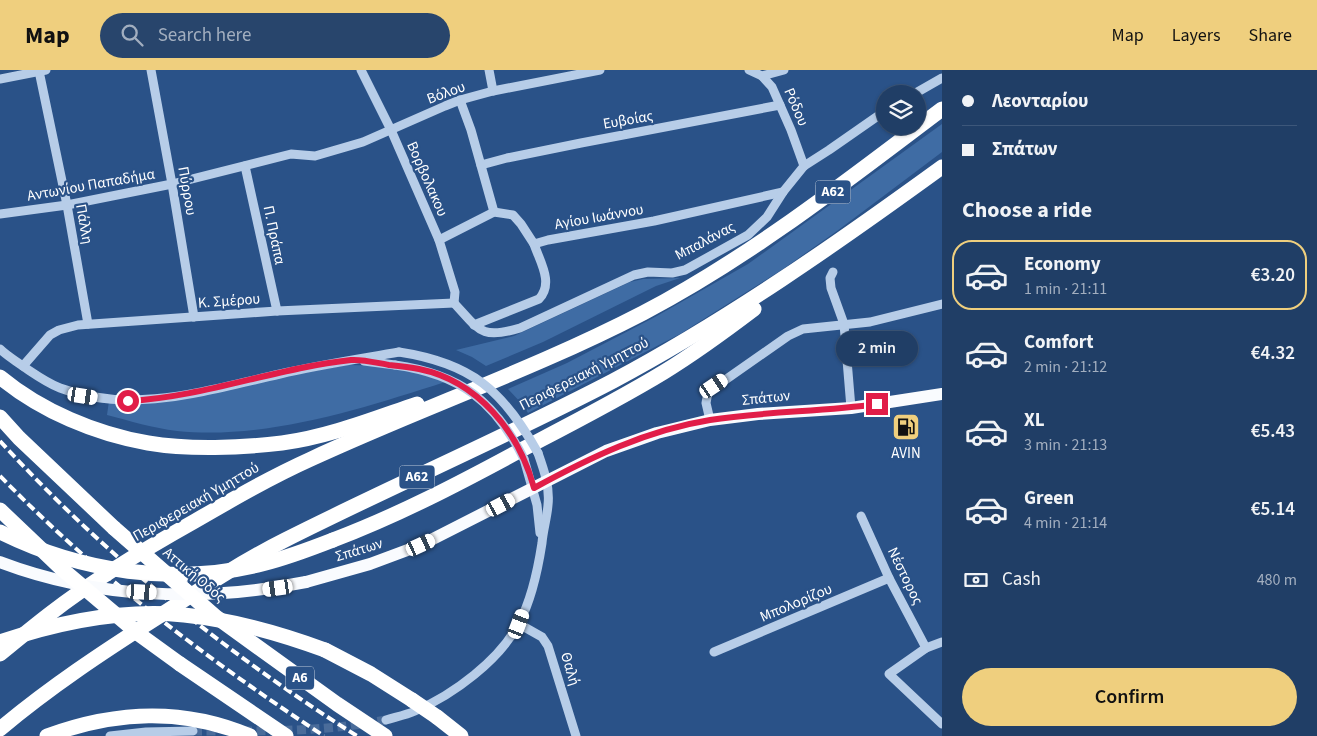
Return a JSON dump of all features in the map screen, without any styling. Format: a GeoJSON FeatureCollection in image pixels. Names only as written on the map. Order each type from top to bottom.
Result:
{"type":"FeatureCollection","features":[{"type":"Feature","properties":{"kind":"highway","name":"Περιφερειακή Υμηττού"},"geometry":{"type":"LineString","coordinates":[[0,654],[52,612],[105,575],[156,543],[256,486],[310,459],[500,380],[605,332],[682,292],[750,250],[821,201],[942,109]]}},
{"type":"Feature","properties":{"kind":"highway","name":"Περιφερειακή Υμηττού"},"geometry":{"type":"LineString","coordinates":[[0,729],[57,684],[107,650],[203,588],[283,541],[614,380],[744,306],[942,167]]}},
{"type":"Feature","properties":{"kind":"highway"},"geometry":{"type":"LineString","coordinates":[[0,532],[35,548],[91,564],[128,572],[175,576],[216,573],[296,554],[363,529],[439,494],[663,372],[700,349],[822,260],[842,239]]}},
{"type":"Feature","properties":{"kind":"highway"},"geometry":{"type":"LineString","coordinates":[[0,377],[39,404],[76,422],[112,434],[149,443],[189,447],[282,443],[329,433],[394,412],[436,397],[496,370],[605,332]]}},
{"type":"Feature","properties":{"kind":"highway","name":"Αττική Οδός"},"geometry":{"type":"LineString","coordinates":[[0,417],[19,438],[114,528],[217,618],[336,704],[385,736]]}},
{"type":"Feature","properties":{"kind":"highway"},"geometry":{"type":"LineString","coordinates":[[0,510],[63,570],[127,624],[180,664],[286,736]]}},
{"type":"Feature","properties":{"kind":"highway"},"geometry":{"type":"LineString","coordinates":[[0,642],[38,629],[82,620],[134,614],[184,615],[238,623],[288,636],[325,650],[370,674],[412,700],[461,736]]}},
{"type":"Feature","properties":{"kind":"highway"},"geometry":{"type":"LineString","coordinates":[[47,736],[92,722],[144,716],[192,720],[228,728],[250,736]]}},
{"type":"Feature","properties":{"kind":"main road","name":"Σπάτων"},"geometry":{"type":"LineString","coordinates":[[0,562],[43,577],[131,592],[215,594],[248,592],[306,582],[395,556],[453,530],[606,451],[634,440],[710,420],[758,414],[851,408],[942,394]]}},
{"type":"Feature","properties":{"kind":"street","name":"Πύρρου"},"geometry":{"type":"LineString","coordinates":[[151,70],[194,317]]}},
{"type":"Feature","properties":{"kind":"street","name":"Βορβολακου"},"geometry":{"type":"LineString","coordinates":[[361,70],[391,130],[439,240],[455,292],[454,302]]}},
{"type":"Feature","properties":{"kind":"street"},"geometry":{"type":"LineString","coordinates":[[490,70],[493,91]]}},
{"type":"Feature","properties":{"kind":"street","name":"Βόλου"},"geometry":{"type":"LineString","coordinates":[[245,166],[291,154],[314,156],[362,142],[460,100],[493,91],[600,70]]}},
{"type":"Feature","properties":{"kind":"street","name":"Ρόδου"},"geometry":{"type":"LineString","coordinates":[[749,70],[762,76],[772,87],[804,166]]}},
{"type":"Feature","properties":{"kind":"street"},"geometry":{"type":"LineString","coordinates":[[762,76],[784,70]]}},
{"type":"Feature","properties":{"kind":"street"},"geometry":{"type":"LineString","coordinates":[[0,79],[42,71]]}},
{"type":"Feature","properties":{"kind":"street","name":"Πάλλη"},"geometry":{"type":"LineString","coordinates":[[42,71],[88,324]]}},
{"type":"Feature","properties":{"kind":"street"},"geometry":{"type":"LineString","coordinates":[[926,87],[942,78]]}},
{"type":"Feature","properties":{"kind":"street"},"geometry":{"type":"LineString","coordinates":[[460,100],[494,212]]}},
{"type":"Feature","properties":{"kind":"street","name":"Ευβοίας"},"geometry":{"type":"LineString","coordinates":[[481,166],[507,158],[572,144],[780,104]]}},
{"type":"Feature","properties":{"kind":"street","name":"Μπαλάνας"},"geometry":{"type":"LineString","coordinates":[[454,302],[478,330],[490,333],[504,333],[520,328],[634,275],[648,272],[672,273],[685,270],[748,235],[767,217],[783,192],[804,166],[876,117]]}},
{"type":"Feature","properties":{"kind":"street","name":"Αντωνίου Παπαδήμα"},"geometry":{"type":"LineString","coordinates":[[0,214],[66,205],[172,184],[245,166]]}},
{"type":"Feature","properties":{"kind":"street","name":"Π. Πράπα"},"geometry":{"type":"LineString","coordinates":[[245,166],[277,311]]}},
{"type":"Feature","properties":{"kind":"street","name":"Αγίου Ιωάννου"},"geometry":{"type":"LineString","coordinates":[[534,244],[681,216],[783,192]]}},
{"type":"Feature","properties":{"kind":"street"},"geometry":{"type":"LineString","coordinates":[[439,240],[494,212],[513,214],[534,244],[546,276],[547,285],[544,294],[539,299],[474,325]]}},
{"type":"Feature","properties":{"kind":"street"},"geometry":{"type":"LineString","coordinates":[[834,272],[830,278],[831,288],[844,324],[851,408]]}},
{"type":"Feature","properties":{"kind":"street","name":"Κ. Σμέρου"},"geometry":{"type":"LineString","coordinates":[[23,366],[50,335],[59,330],[88,324],[277,311],[454,302]]}},
{"type":"Feature","properties":{"kind":"street"},"geometry":{"type":"LineString","coordinates":[[710,420],[706,397],[708,392],[788,336],[803,329],[870,322],[942,304]]}},
{"type":"Feature","properties":{"kind":"street"},"geometry":{"type":"LineString","coordinates":[[0,349],[41,379],[59,388],[106,399],[128,401],[157,399],[308,368],[399,352],[425,356],[447,363],[481,382],[499,396],[510,408],[538,453],[546,481],[548,505],[532,590],[519,624],[503,646],[478,672],[444,696],[415,711],[386,720]]}},
{"type":"Feature","properties":{"kind":"street"},"geometry":{"type":"LineString","coordinates":[[354,360],[420,369],[467,389],[488,406],[507,428],[524,458],[538,506],[542,543]]}},
{"type":"Feature","properties":{"kind":"street","name":"Νέστορος"},"geometry":{"type":"LineString","coordinates":[[861,516],[889,578],[926,648]]}},
{"type":"Feature","properties":{"kind":"street","name":"Μπολορίζου"},"geometry":{"type":"LineString","coordinates":[[714,652],[889,578]]}},
{"type":"Feature","properties":{"kind":"street","name":"Θαλή"},"geometry":{"type":"LineString","coordinates":[[519,624],[542,638],[548,646],[576,736]]}},
{"type":"Feature","properties":{"kind":"street"},"geometry":{"type":"LineString","coordinates":[[942,642],[926,648],[889,674],[942,724]]}},
{"type":"Feature","properties":{"kind":"street"},"geometry":{"type":"LineString","coordinates":[[110,736],[146,732],[193,731]]}},
{"type":"Feature","properties":{"kind":"shaded area"},"geometry":{"type":"Polygon","coordinates":[[[942,124],[942,152],[783,269],[680,334],[528,413],[508,389],[567,363],[655,317],[748,264],[942,124]]]}},
{"type":"Feature","properties":{"kind":"shaded area"},"geometry":{"type":"Polygon","coordinates":[[[680,278],[656,286],[543,342],[486,366],[456,350],[514,336],[630,282],[643,279],[680,278]]]}},
{"type":"Feature","properties":{"kind":"shaded area"},"geometry":{"type":"Polygon","coordinates":[[[347,365],[397,369],[445,382],[347,412],[279,427],[245,431],[211,433],[177,431],[107,415],[109,401],[137,403],[347,365]]]}},
{"type":"Feature","properties":{"kind":"tunnel"},"geometry":{"type":"LineString","coordinates":[[243,731],[315,729],[351,726],[386,720]]}},
{"type":"Feature","properties":{"kind":"tunnel"},"geometry":{"type":"LineString","coordinates":[[193,731],[220,731]]}},
{"type":"Feature","properties":{"kind":"railway"},"geometry":{"type":"LineString","coordinates":[[0,441],[82,524],[169,600],[214,637],[308,704],[357,736]]}},
{"type":"Feature","properties":{"kind":"railway"},"geometry":{"type":"LineString","coordinates":[[0,476],[76,549],[115,583],[237,677],[324,736]]}},
{"type":"Feature","properties":{"kind":"place","name":"AVIN"},"geometry":{"type":"Point","coordinates":[906,427]}},
{"type":"Feature","properties":{"kind":"route"},"geometry":{"type":"LineString","coordinates":[[128,401],[188,394],[354,360],[420,369],[467,389],[488,406],[507,428],[524,458],[534,488],[606,451],[634,440],[680,427],[710,420],[758,414],[851,408],[877,404]]}}]}
